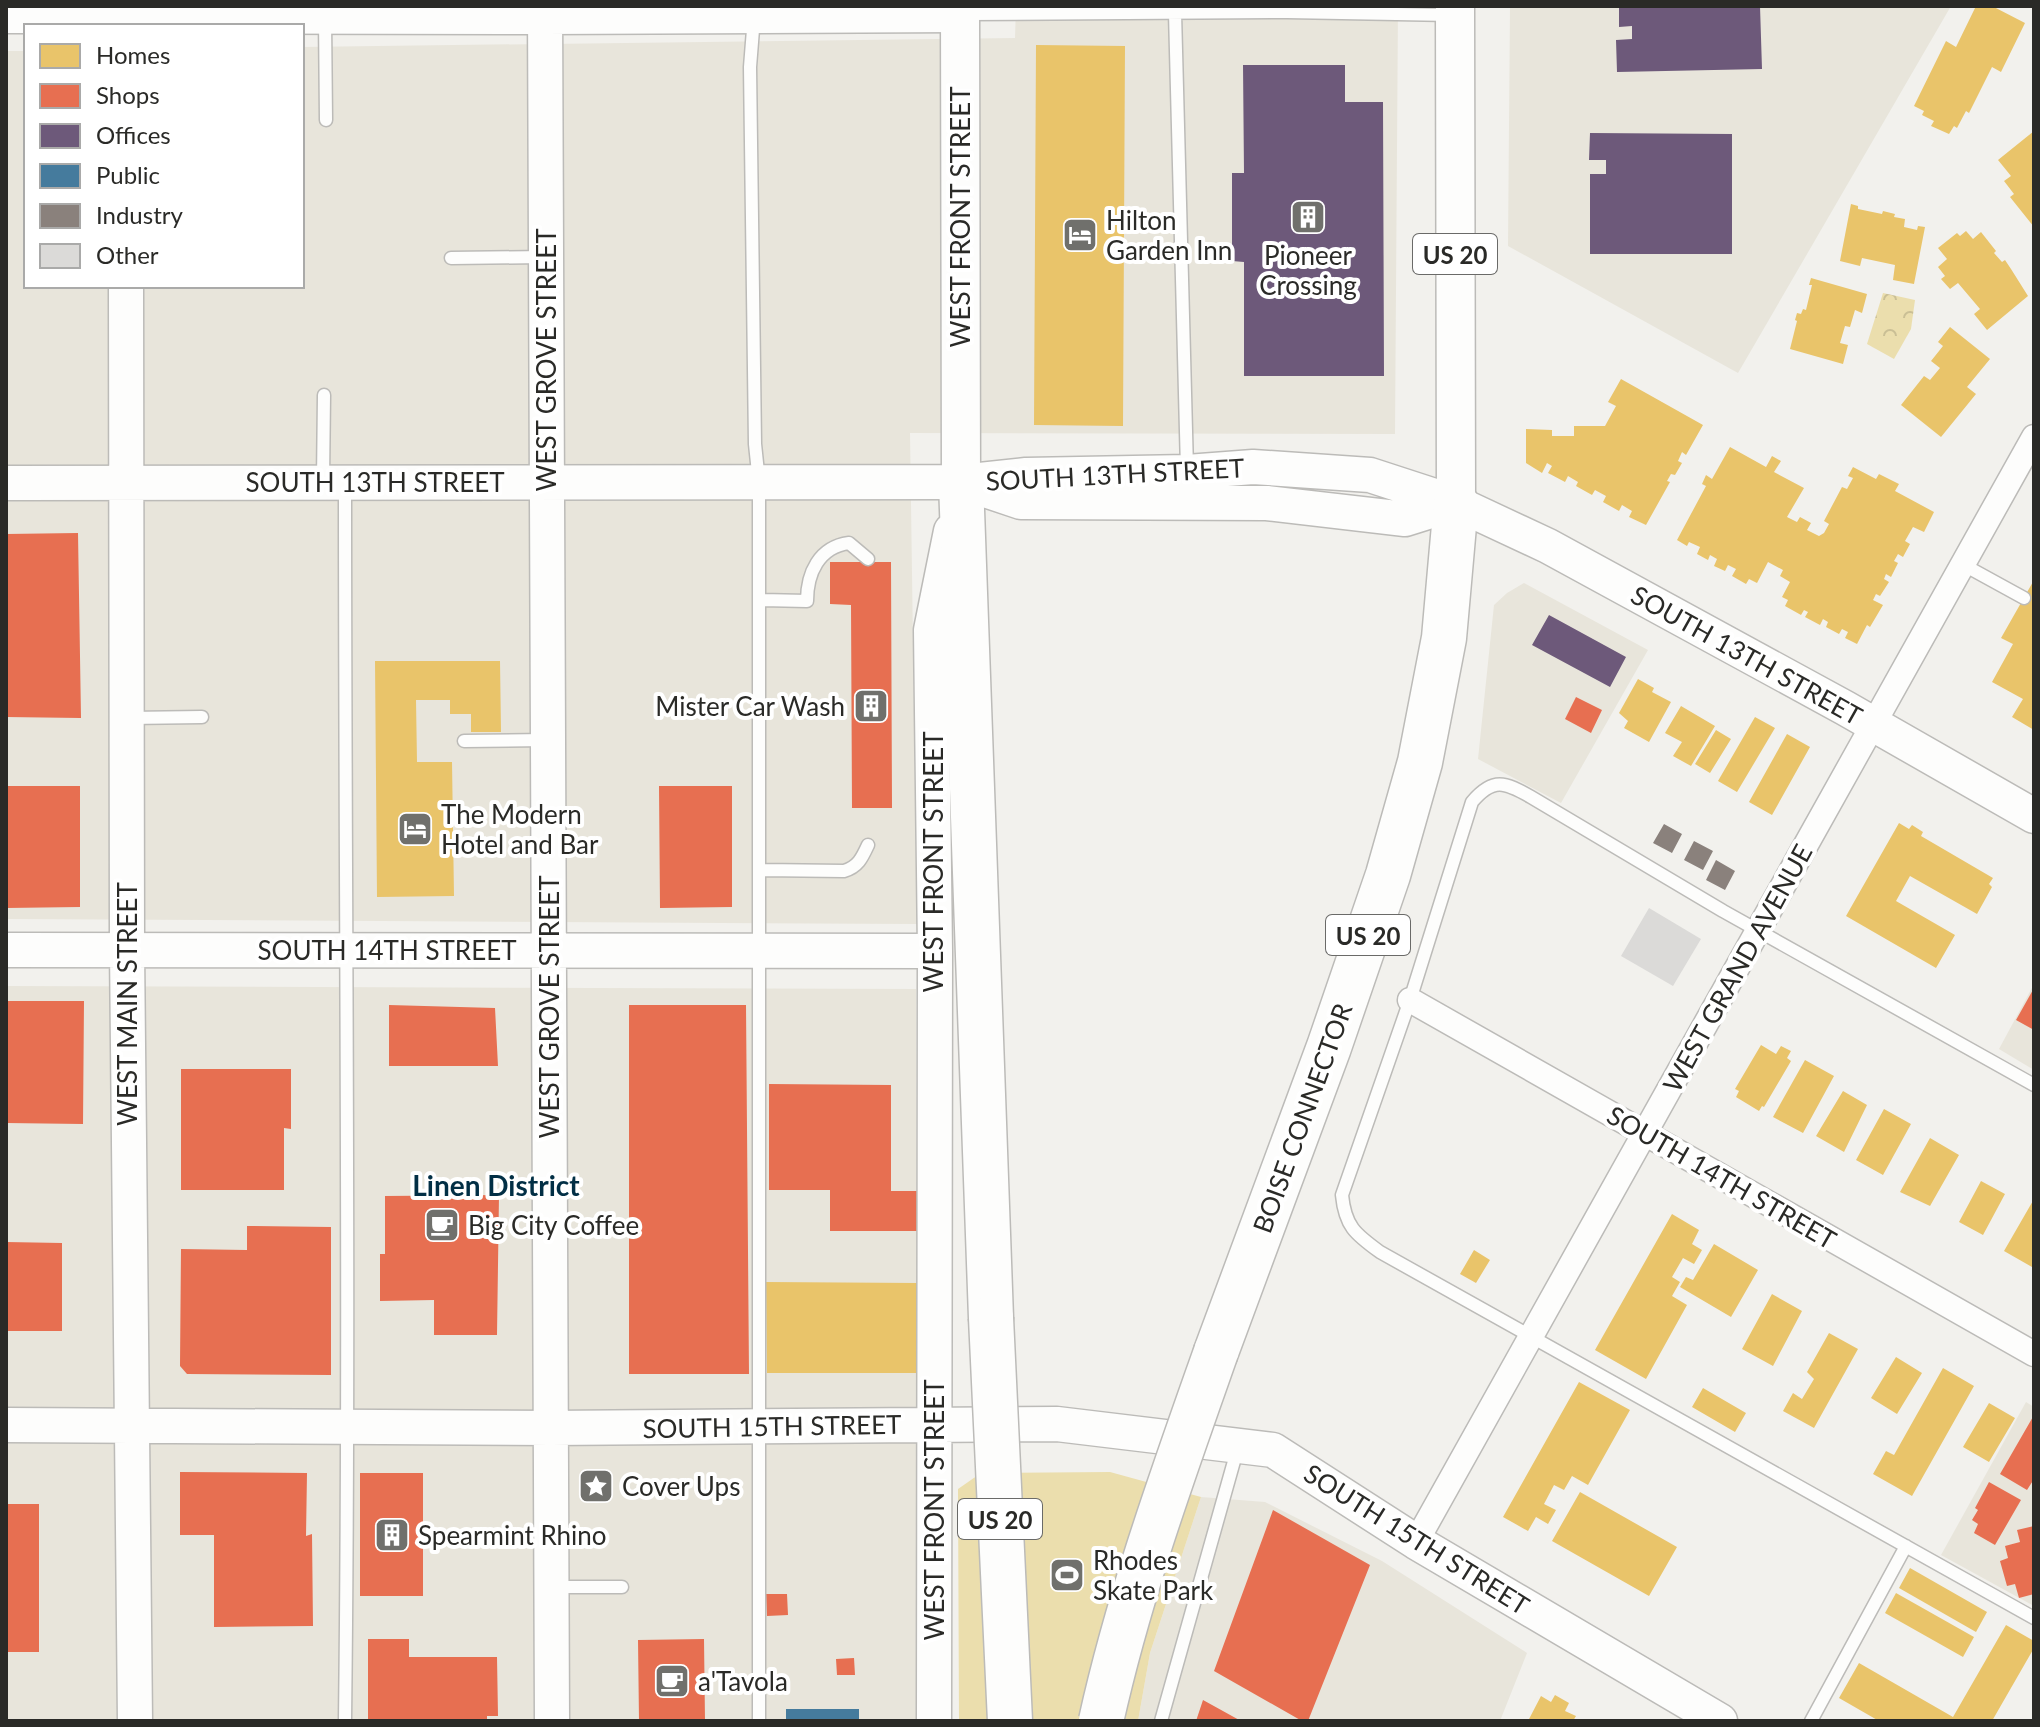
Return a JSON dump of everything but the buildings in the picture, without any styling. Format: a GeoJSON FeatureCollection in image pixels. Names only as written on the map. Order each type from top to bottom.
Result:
{"type":"FeatureCollection","features":[{"type":"Feature","properties":{"kind":"highway","name":"US 20"},"geometry":{"type":"LineString","coordinates":[[961,482],[991,1318],[1010,1721]]}},
{"type":"Feature","properties":{"kind":"highway","name":"BOISE CONNECTOR"},"geometry":{"type":"LineString","coordinates":[[1101,1721],[1138,1576],[1388,875],[1420,762],[1444,638],[1456,503]]}},
{"type":"Feature","properties":{"kind":"main road","name":"WEST FRONT STREET"},"geometry":{"type":"LineString","coordinates":[[960,10],[961,482]]}},
{"type":"Feature","properties":{"kind":"main road","name":"US 20"},"geometry":{"type":"LineString","coordinates":[[1455,10],[1456,503]]}},
{"type":"Feature","properties":{"kind":"street"},"geometry":{"type":"LineString","coordinates":[[6,16],[960,10]]}},
{"type":"Feature","properties":{"kind":"street","name":"WEST GROVE STREET"},"geometry":{"type":"LineString","coordinates":[[545,12],[552,1721]]}},
{"type":"Feature","properties":{"kind":"street","name":"WEST MAIN STREET"},"geometry":{"type":"LineString","coordinates":[[126,288],[127,949],[135,1721]]}},
{"type":"Feature","properties":{"kind":"street","name":"WEST GRAND AVENUE"},"geometry":{"type":"LineString","coordinates":[[1416,1542],[2034,437]]}},
{"type":"Feature","properties":{"kind":"street","name":"SOUTH 13TH STREET"},"geometry":{"type":"LineString","coordinates":[[6,483],[961,482],[1026,475],[1187,472],[1253,467],[1370,475],[1456,503],[1548,546],[2034,816]]}},
{"type":"Feature","properties":{"kind":"street","name":"SOUTH 13TH STREET"},"geometry":{"type":"LineString","coordinates":[[961,482],[1021,502],[1267,503],[1405,519],[1456,503]]}},
{"type":"Feature","properties":{"kind":"street","name":"WEST FRONT STREET"},"geometry":{"type":"LineString","coordinates":[[934,1721],[935,951],[931,630],[961,482]]}},
{"type":"Feature","properties":{"kind":"street","name":"SOUTH 14TH STREET"},"geometry":{"type":"LineString","coordinates":[[6,950],[935,951]]}},
{"type":"Feature","properties":{"kind":"street","name":"SOUTH 14TH STREET"},"geometry":{"type":"LineString","coordinates":[[1410,1000],[2034,1354]]}},
{"type":"Feature","properties":{"kind":"street","name":"SOUTH 15TH STREET"},"geometry":{"type":"LineString","coordinates":[[6,1425],[551,1428],[1057,1424],[1273,1450],[1416,1542],[1720,1721]]}},
{"type":"Feature","properties":{"kind":"lane"},"geometry":{"type":"LineString","coordinates":[[960,10],[1175,13],[1287,9],[1455,10]]}},
{"type":"Feature","properties":{"kind":"lane"},"geometry":{"type":"LineString","coordinates":[[755,10],[750,67],[755,444],[759,482],[759,1721]]}},
{"type":"Feature","properties":{"kind":"lane"},"geometry":{"type":"LineString","coordinates":[[309,13],[326,120]]}},
{"type":"Feature","properties":{"kind":"lane"},"geometry":{"type":"LineString","coordinates":[[1175,13],[1187,472]]}},
{"type":"Feature","properties":{"kind":"lane"},"geometry":{"type":"LineString","coordinates":[[451,258],[546,257]]}},
{"type":"Feature","properties":{"kind":"lane"},"geometry":{"type":"LineString","coordinates":[[324,395],[334,483],[345,951],[349,1427],[345,1721]]}},
{"type":"Feature","properties":{"kind":"lane"},"geometry":{"type":"LineString","coordinates":[[759,600],[807,601],[807,583],[817,561],[838,544],[849,543],[868,559]]}},
{"type":"Feature","properties":{"kind":"lane"},"geometry":{"type":"LineString","coordinates":[[1962,564],[2024,598]]}},
{"type":"Feature","properties":{"kind":"lane"},"geometry":{"type":"LineString","coordinates":[[126,718],[202,717]]}},
{"type":"Feature","properties":{"kind":"lane"},"geometry":{"type":"LineString","coordinates":[[464,741],[548,740]]}},
{"type":"Feature","properties":{"kind":"lane"},"geometry":{"type":"LineString","coordinates":[[2034,1085],[1758,930],[1531,797],[1496,783],[1484,788],[1472,802],[1410,1000],[1342,1195],[1344,1217],[1358,1236],[1380,1252],[2034,1618]]}},
{"type":"Feature","properties":{"kind":"lane"},"geometry":{"type":"LineString","coordinates":[[759,870],[844,871],[852,869],[861,860],[868,845]]}},
{"type":"Feature","properties":{"kind":"lane"},"geometry":{"type":"LineString","coordinates":[[1161,1721],[1238,1446]]}},
{"type":"Feature","properties":{"kind":"lane"},"geometry":{"type":"LineString","coordinates":[[1811,1721],[1906,1546]]}},
{"type":"Feature","properties":{"kind":"lane"},"geometry":{"type":"LineString","coordinates":[[552,1587],[622,1587]]}},
{"type":"Feature","properties":{"kind":"shaded area"},"geometry":{"type":"Polygon","coordinates":[[[1016,6],[1398,6],[1395,434],[910,433],[917,924],[6,919],[6,51],[24,51],[24,288],[304,288],[304,47],[1015,38],[1016,6]]]}},
{"type":"Feature","properties":{"kind":"shaded area"},"geometry":{"type":"Polygon","coordinates":[[[1510,6],[1951,6],[1738,373],[1508,246],[1510,6]]]}},
{"type":"Feature","properties":{"kind":"shaded area"},"geometry":{"type":"Polygon","coordinates":[[[1524,583],[1648,650],[1561,803],[1478,759],[1494,605],[1524,583]]]}},
{"type":"Feature","properties":{"kind":"shaded area"},"geometry":{"type":"Polygon","coordinates":[[[2034,984],[2034,1070],[1999,1049],[2034,984]]]}},
{"type":"Feature","properties":{"kind":"shaded area"},"geometry":{"type":"Polygon","coordinates":[[[6,986],[916,989],[917,1721],[6,1721],[6,986]]]}},
{"type":"Feature","properties":{"kind":"shaded area"},"geometry":{"type":"Polygon","coordinates":[[[2026,1402],[2034,1407],[2034,1606],[1941,1555],[2026,1402]]]}},
{"type":"Feature","properties":{"kind":"shaded area"},"geometry":{"type":"Polygon","coordinates":[[[1201,1497],[1265,1502],[1382,1561],[1527,1653],[1500,1721],[1138,1721],[1150,1653],[1201,1497]]]}},
{"type":"Feature","properties":{"kind":"green space"},"geometry":{"type":"Polygon","coordinates":[[[1883,293],[1915,300],[1911,329],[1894,359],[1867,344],[1883,293]]]}},
{"type":"Feature","properties":{"kind":"green space","name":"Rhodes Skate Park"},"geometry":{"type":"Polygon","coordinates":[[[1110,1472],[1201,1497],[1150,1653],[1138,1721],[959,1721],[958,1489],[981,1473],[1110,1472]]]}},
{"type":"Feature","properties":{"kind":"place","name":"Pioneer Crossing"},"geometry":{"type":"Point","coordinates":[1308,217]}},
{"type":"Feature","properties":{"kind":"place","name":"Hilton Garden Inn"},"geometry":{"type":"Point","coordinates":[1080,235]}},
{"type":"Feature","properties":{"kind":"place","name":"Mister Car Wash"},"geometry":{"type":"Point","coordinates":[871,706]}},
{"type":"Feature","properties":{"kind":"place","name":"The Modern Hotel and Bar"},"geometry":{"type":"Point","coordinates":[415,829]}},
{"type":"Feature","properties":{"kind":"place","name":"Big City Coffee"},"geometry":{"type":"Point","coordinates":[442,1225]}},
{"type":"Feature","properties":{"kind":"place","name":"Cover Ups"},"geometry":{"type":"Point","coordinates":[596,1486]}},
{"type":"Feature","properties":{"kind":"place","name":"Spearmint Rhino"},"geometry":{"type":"Point","coordinates":[392,1535]}},
{"type":"Feature","properties":{"kind":"place","name":"Rhodes Skate Park"},"geometry":{"type":"Point","coordinates":[1067,1575]}},
{"type":"Feature","properties":{"kind":"place","name":"a'Tavola"},"geometry":{"type":"Point","coordinates":[672,1681]}},
{"type":"Feature","properties":{"kind":"district","name":"Linen District"},"geometry":{"type":"Point","coordinates":[496,1185]}}]}
